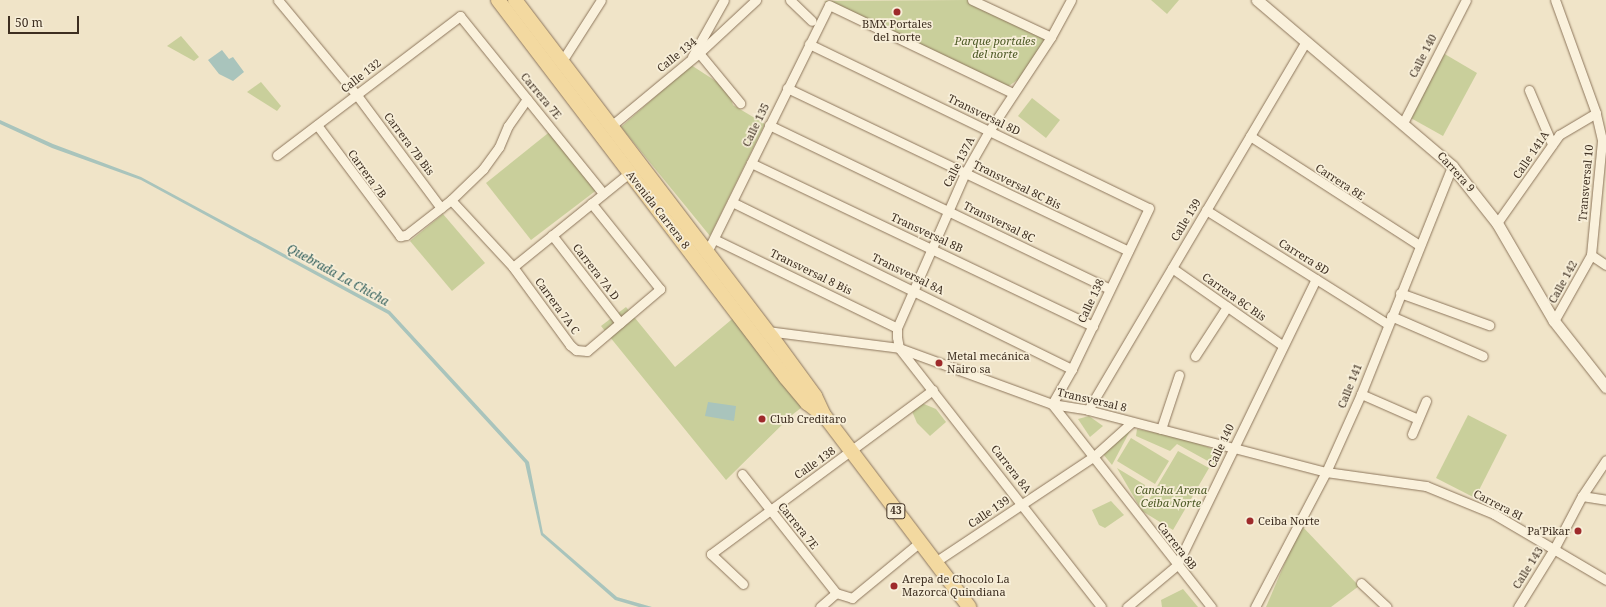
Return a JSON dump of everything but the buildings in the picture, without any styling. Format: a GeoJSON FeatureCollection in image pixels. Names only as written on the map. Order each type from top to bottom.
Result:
{"type":"FeatureCollection","features":[{"type":"Feature","properties":{"kind":"main road","name":"Avenida Carrera 8"},"geometry":{"type":"LineString","coordinates":[[498,0],[628,173],[786,378],[807,403],[824,416]]}},
{"type":"Feature","properties":{"kind":"main road","name":"Avenida Carrera 8"},"geometry":{"type":"LineString","coordinates":[[515,0],[767,331],[815,396],[824,416],[969,607]]}},
{"type":"Feature","properties":{"kind":"street","name":"Carrera 7B Bis"},"geometry":{"type":"LineString","coordinates":[[278,0],[356,94],[442,208]]}},
{"type":"Feature","properties":{"kind":"street"},"geometry":{"type":"LineString","coordinates":[[562,61],[601,0]]}},
{"type":"Feature","properties":{"kind":"street"},"geometry":{"type":"LineString","coordinates":[[690,60],[724,0]]}},
{"type":"Feature","properties":{"kind":"street","name":"Calle 134"},"geometry":{"type":"LineString","coordinates":[[611,126],[699,53],[756,0]]}},
{"type":"Feature","properties":{"kind":"street"},"geometry":{"type":"LineString","coordinates":[[790,0],[812,21]]}},
{"type":"Feature","properties":{"kind":"street"},"geometry":{"type":"LineString","coordinates":[[972,0],[1051,37]]}},
{"type":"Feature","properties":{"kind":"street","name":"Calle 137A"},"geometry":{"type":"LineString","coordinates":[[897,328],[933,250],[965,173],[1013,93],[1051,37],[1071,0]]}},
{"type":"Feature","properties":{"kind":"street","name":"Carrera 9"},"geometry":{"type":"LineString","coordinates":[[1257,0],[1452,166],[1497,224],[1554,321],[1606,387]]}},
{"type":"Feature","properties":{"kind":"street","name":"Calle 140"},"geometry":{"type":"LineString","coordinates":[[1403,123],[1466,0]]}},
{"type":"Feature","properties":{"kind":"street","name":"Transversal 10"},"geometry":{"type":"LineString","coordinates":[[1555,0],[1596,113],[1602,140],[1603,154],[1592,255]]}},
{"type":"Feature","properties":{"kind":"street","name":"Calle 135"},"geometry":{"type":"LineString","coordinates":[[707,252],[829,5],[1013,93]]}},
{"type":"Feature","properties":{"kind":"street","name":"Calle 132"},"geometry":{"type":"LineString","coordinates":[[277,155],[460,16]]}},
{"type":"Feature","properties":{"kind":"street","name":"Carrera 7E"},"geometry":{"type":"LineString","coordinates":[[460,16],[602,193]]}},
{"type":"Feature","properties":{"kind":"street","name":"Calle 139"},"geometry":{"type":"LineString","coordinates":[[1088,410],[1305,42]]}},
{"type":"Feature","properties":{"kind":"street","name":"Transversal 8D"},"geometry":{"type":"LineString","coordinates":[[809,44],[1149,208]]}},
{"type":"Feature","properties":{"kind":"street"},"geometry":{"type":"LineString","coordinates":[[699,53],[740,103]]}},
{"type":"Feature","properties":{"kind":"street","name":"Transversal 8C Bis"},"geometry":{"type":"LineString","coordinates":[[787,88],[1128,251]]}},
{"type":"Feature","properties":{"kind":"street"},"geometry":{"type":"LineString","coordinates":[[1530,90],[1552,144]]}},
{"type":"Feature","properties":{"kind":"street"},"geometry":{"type":"LineString","coordinates":[[442,208],[483,169],[499,147],[508,126],[528,99]]}},
{"type":"Feature","properties":{"kind":"street","name":"Calle 141A"},"geometry":{"type":"LineString","coordinates":[[1497,224],[1552,144],[1569,127],[1596,113]]}},
{"type":"Feature","properties":{"kind":"street","name":"Carrera 7B"},"geometry":{"type":"LineString","coordinates":[[316,125],[400,236],[406,235],[442,208]]}},
{"type":"Feature","properties":{"kind":"street","name":"Transversal 8C"},"geometry":{"type":"LineString","coordinates":[[769,125],[1110,289]]}},
{"type":"Feature","properties":{"kind":"street","name":"Carrera 8E"},"geometry":{"type":"LineString","coordinates":[[1250,136],[1419,245]]}},
{"type":"Feature","properties":{"kind":"street","name":"Transversal 8B"},"geometry":{"type":"LineString","coordinates":[[751,163],[1093,326]]}},
{"type":"Feature","properties":{"kind":"street","name":"Calle 141"},"geometry":{"type":"LineString","coordinates":[[1255,607],[1326,472],[1361,394],[1419,245],[1452,166]]}},
{"type":"Feature","properties":{"kind":"street"},"geometry":{"type":"LineString","coordinates":[[451,200],[513,267],[628,173]]}},
{"type":"Feature","properties":{"kind":"street","name":"Transversal 8A"},"geometry":{"type":"LineString","coordinates":[[732,202],[1072,369]]}},
{"type":"Feature","properties":{"kind":"street"},"geometry":{"type":"LineString","coordinates":[[591,203],[660,289],[620,323]]}},
{"type":"Feature","properties":{"kind":"street","name":"Calle 138"},"geometry":{"type":"LineString","coordinates":[[1052,404],[1072,369],[1149,208]]}},
{"type":"Feature","properties":{"kind":"street","name":"Carrera 8D"},"geometry":{"type":"LineString","coordinates":[[1206,210],[1316,279],[1390,320],[1483,356]]}},
{"type":"Feature","properties":{"kind":"street","name":"Carrera 7A D"},"geometry":{"type":"LineString","coordinates":[[552,235],[620,323]]}},
{"type":"Feature","properties":{"kind":"street","name":"Transversal 8 Bis"},"geometry":{"type":"LineString","coordinates":[[714,239],[897,328]]}},
{"type":"Feature","properties":{"kind":"street"},"geometry":{"type":"LineString","coordinates":[[1592,255],[1606,264]]}},
{"type":"Feature","properties":{"kind":"street","name":"Calle 142"},"geometry":{"type":"LineString","coordinates":[[1554,321],[1592,255]]}},
{"type":"Feature","properties":{"kind":"street","name":"Carrera 7A C"},"geometry":{"type":"LineString","coordinates":[[513,267],[570,345],[576,350],[587,352],[620,323]]}},
{"type":"Feature","properties":{"kind":"street","name":"Carrera 8C Bis"},"geometry":{"type":"LineString","coordinates":[[1172,268],[1282,345]]}},
{"type":"Feature","properties":{"kind":"street","name":"Calle 140"},"geometry":{"type":"LineString","coordinates":[[1127,607],[1177,565],[1234,449],[1282,345],[1316,279]]}},
{"type":"Feature","properties":{"kind":"street"},"geometry":{"type":"LineString","coordinates":[[1400,293],[1489,325]]}},
{"type":"Feature","properties":{"kind":"street"},"geometry":{"type":"LineString","coordinates":[[1195,356],[1227,307]]}},
{"type":"Feature","properties":{"kind":"street"},"geometry":{"type":"LineString","coordinates":[[897,328],[899,348]]}},
{"type":"Feature","properties":{"kind":"street","name":"Transversal 8"},"geometry":{"type":"LineString","coordinates":[[767,331],[899,348],[1052,404],[1088,410],[1326,472],[1415,485]]}},
{"type":"Feature","properties":{"kind":"street","name":"Carrera 8A"},"geometry":{"type":"LineString","coordinates":[[899,348],[1023,503],[1101,607]]}},
{"type":"Feature","properties":{"kind":"street"},"geometry":{"type":"LineString","coordinates":[[1161,429],[1179,375]]}},
{"type":"Feature","properties":{"kind":"street","name":"Calle 138"},"geometry":{"type":"LineString","coordinates":[[743,584],[711,554],[769,509],[852,452],[933,390]]}},
{"type":"Feature","properties":{"kind":"street"},"geometry":{"type":"LineString","coordinates":[[1361,394],[1418,419]]}},
{"type":"Feature","properties":{"kind":"street"},"geometry":{"type":"LineString","coordinates":[[1412,434],[1426,401]]}},
{"type":"Feature","properties":{"kind":"street","name":"Carrera 8B"},"geometry":{"type":"LineString","coordinates":[[1052,404],[1211,607]]}},
{"type":"Feature","properties":{"kind":"street","name":"Calle 139"},"geometry":{"type":"LineString","coordinates":[[935,562],[1093,457],[1132,422]]}},
{"type":"Feature","properties":{"kind":"street","name":"Calle 143"},"geometry":{"type":"LineString","coordinates":[[1518,607],[1554,549],[1582,496],[1606,460]]}},
{"type":"Feature","properties":{"kind":"street","name":"Carrera 7E"},"geometry":{"type":"LineString","coordinates":[[742,474],[836,593]]}},
{"type":"Feature","properties":{"kind":"street","name":"Carrera 8I"},"geometry":{"type":"LineString","coordinates":[[1415,485],[1446,493],[1494,514],[1606,580]]}},
{"type":"Feature","properties":{"kind":"street"},"geometry":{"type":"LineString","coordinates":[[1582,496],[1606,500]]}},
{"type":"Feature","properties":{"kind":"street"},"geometry":{"type":"LineString","coordinates":[[820,607],[836,593],[852,598],[920,542]]}},
{"type":"Feature","properties":{"kind":"street"},"geometry":{"type":"LineString","coordinates":[[1361,584],[1387,607]]}},
{"type":"Feature","properties":{"kind":"green space","name":"Parque portales del norte"},"geometry":{"type":"Polygon","coordinates":[[[967,0],[1049,39],[1023,76],[1006,88],[824,1],[967,0]]]}},
{"type":"Feature","properties":{"kind":"green space"},"geometry":{"type":"Polygon","coordinates":[[[1151,0],[1179,0],[1167,14],[1151,0]]]}},
{"type":"Feature","properties":{"kind":"green space"},"geometry":{"type":"Polygon","coordinates":[[[181,36],[199,57],[194,61],[167,46],[181,36]]]}},
{"type":"Feature","properties":{"kind":"green space"},"geometry":{"type":"Polygon","coordinates":[[[1443,53],[1477,73],[1443,136],[1409,117],[1443,53]]]}},
{"type":"Feature","properties":{"kind":"green space"},"geometry":{"type":"Polygon","coordinates":[[[691,65],[728,89],[733,105],[765,124],[710,236],[621,127],[691,65]]]}},
{"type":"Feature","properties":{"kind":"green space"},"geometry":{"type":"Polygon","coordinates":[[[261,82],[281,106],[277,111],[247,92],[261,82]]]}},
{"type":"Feature","properties":{"kind":"green space"},"geometry":{"type":"Polygon","coordinates":[[[1032,98],[1060,120],[1046,138],[1018,116],[1032,98]]]}},
{"type":"Feature","properties":{"kind":"green space"},"geometry":{"type":"Polygon","coordinates":[[[552,130],[598,189],[531,240],[486,183],[552,130]]]}},
{"type":"Feature","properties":{"kind":"green space"},"geometry":{"type":"Polygon","coordinates":[[[443,214],[485,263],[452,291],[410,241],[443,214]]]}},
{"type":"Feature","properties":{"kind":"green space"},"geometry":{"type":"Polygon","coordinates":[[[626,307],[675,367],[737,315],[806,404],[792,415],[726,480],[601,326],[626,307]]]}},
{"type":"Feature","properties":{"kind":"green space"},"geometry":{"type":"Polygon","coordinates":[[[919,402],[936,409],[946,422],[930,436],[917,423],[911,409],[919,402]]]}},
{"type":"Feature","properties":{"kind":"green space"},"geometry":{"type":"Polygon","coordinates":[[[1468,415],[1507,435],[1475,498],[1436,478],[1468,415]]]}},
{"type":"Feature","properties":{"kind":"green space"},"geometry":{"type":"Polygon","coordinates":[[[1089,416],[1103,426],[1090,437],[1078,419],[1089,416]]]}},
{"type":"Feature","properties":{"kind":"green space"},"geometry":{"type":"Polygon","coordinates":[[[1132,427],[1112,465],[1103,454],[1132,427]]]}},
{"type":"Feature","properties":{"kind":"green space"},"geometry":{"type":"Polygon","coordinates":[[[1137,429],[1178,437],[1219,452],[1215,465],[1177,444],[1170,451],[1136,436],[1137,429]]]}},
{"type":"Feature","properties":{"kind":"green space"},"geometry":{"type":"Polygon","coordinates":[[[1131,438],[1169,461],[1155,484],[1117,461],[1131,438]]]}},
{"type":"Feature","properties":{"kind":"green space","name":"Cancha Arena Ceiba Norte"},"geometry":{"type":"Polygon","coordinates":[[[1178,451],[1209,468],[1173,530],[1142,511],[1117,468],[1145,485],[1143,510],[1178,451]]]}},
{"type":"Feature","properties":{"kind":"green space"},"geometry":{"type":"Polygon","coordinates":[[[1111,501],[1124,515],[1105,528],[1099,525],[1092,510],[1111,501]]]}},
{"type":"Feature","properties":{"kind":"green space"},"geometry":{"type":"Polygon","coordinates":[[[1301,525],[1359,586],[1331,607],[1266,607],[1301,525]]]}},
{"type":"Feature","properties":{"kind":"green space"},"geometry":{"type":"Polygon","coordinates":[[[1183,589],[1198,607],[1162,607],[1161,600],[1183,589]]]}},
{"type":"Feature","properties":{"kind":"water"},"geometry":{"type":"Polygon","coordinates":[[[222,50],[229,59],[233,57],[244,72],[233,81],[219,74],[208,60],[222,50]]]}},
{"type":"Feature","properties":{"kind":"water"},"geometry":{"type":"Polygon","coordinates":[[[0,120],[53,144],[141,177],[390,311],[529,462],[543,533],[617,597],[652,607],[639,607],[615,600],[541,535],[525,463],[388,314],[141,180],[52,148],[0,124],[0,120]]]}},
{"type":"Feature","properties":{"kind":"water"},"geometry":{"type":"Polygon","coordinates":[[[708,402],[736,406],[734,421],[705,416],[708,402]]]}},
{"type":"Feature","properties":{"kind":"place","name":"BMX Portales del norte"},"geometry":{"type":"Point","coordinates":[897,12]}},
{"type":"Feature","properties":{"kind":"place","name":"Metal mecánica Nairo sa"},"geometry":{"type":"Point","coordinates":[939,363]}},
{"type":"Feature","properties":{"kind":"place","name":"Club Creditaro"},"geometry":{"type":"Point","coordinates":[762,419]}},
{"type":"Feature","properties":{"kind":"place","name":"Ceiba Norte"},"geometry":{"type":"Point","coordinates":[1250,521]}},
{"type":"Feature","properties":{"kind":"place","name":"Pa'Pikar"},"geometry":{"type":"Point","coordinates":[1578,531]}},
{"type":"Feature","properties":{"kind":"place","name":"Arepa de Chocolo La Mazorca Quindiana"},"geometry":{"type":"Point","coordinates":[894,586]}},
{"type":"Feature","properties":{"kind":"water label","name":"Quebrada La Chicha"},"geometry":{"type":"Point","coordinates":[338,275]}}]}
